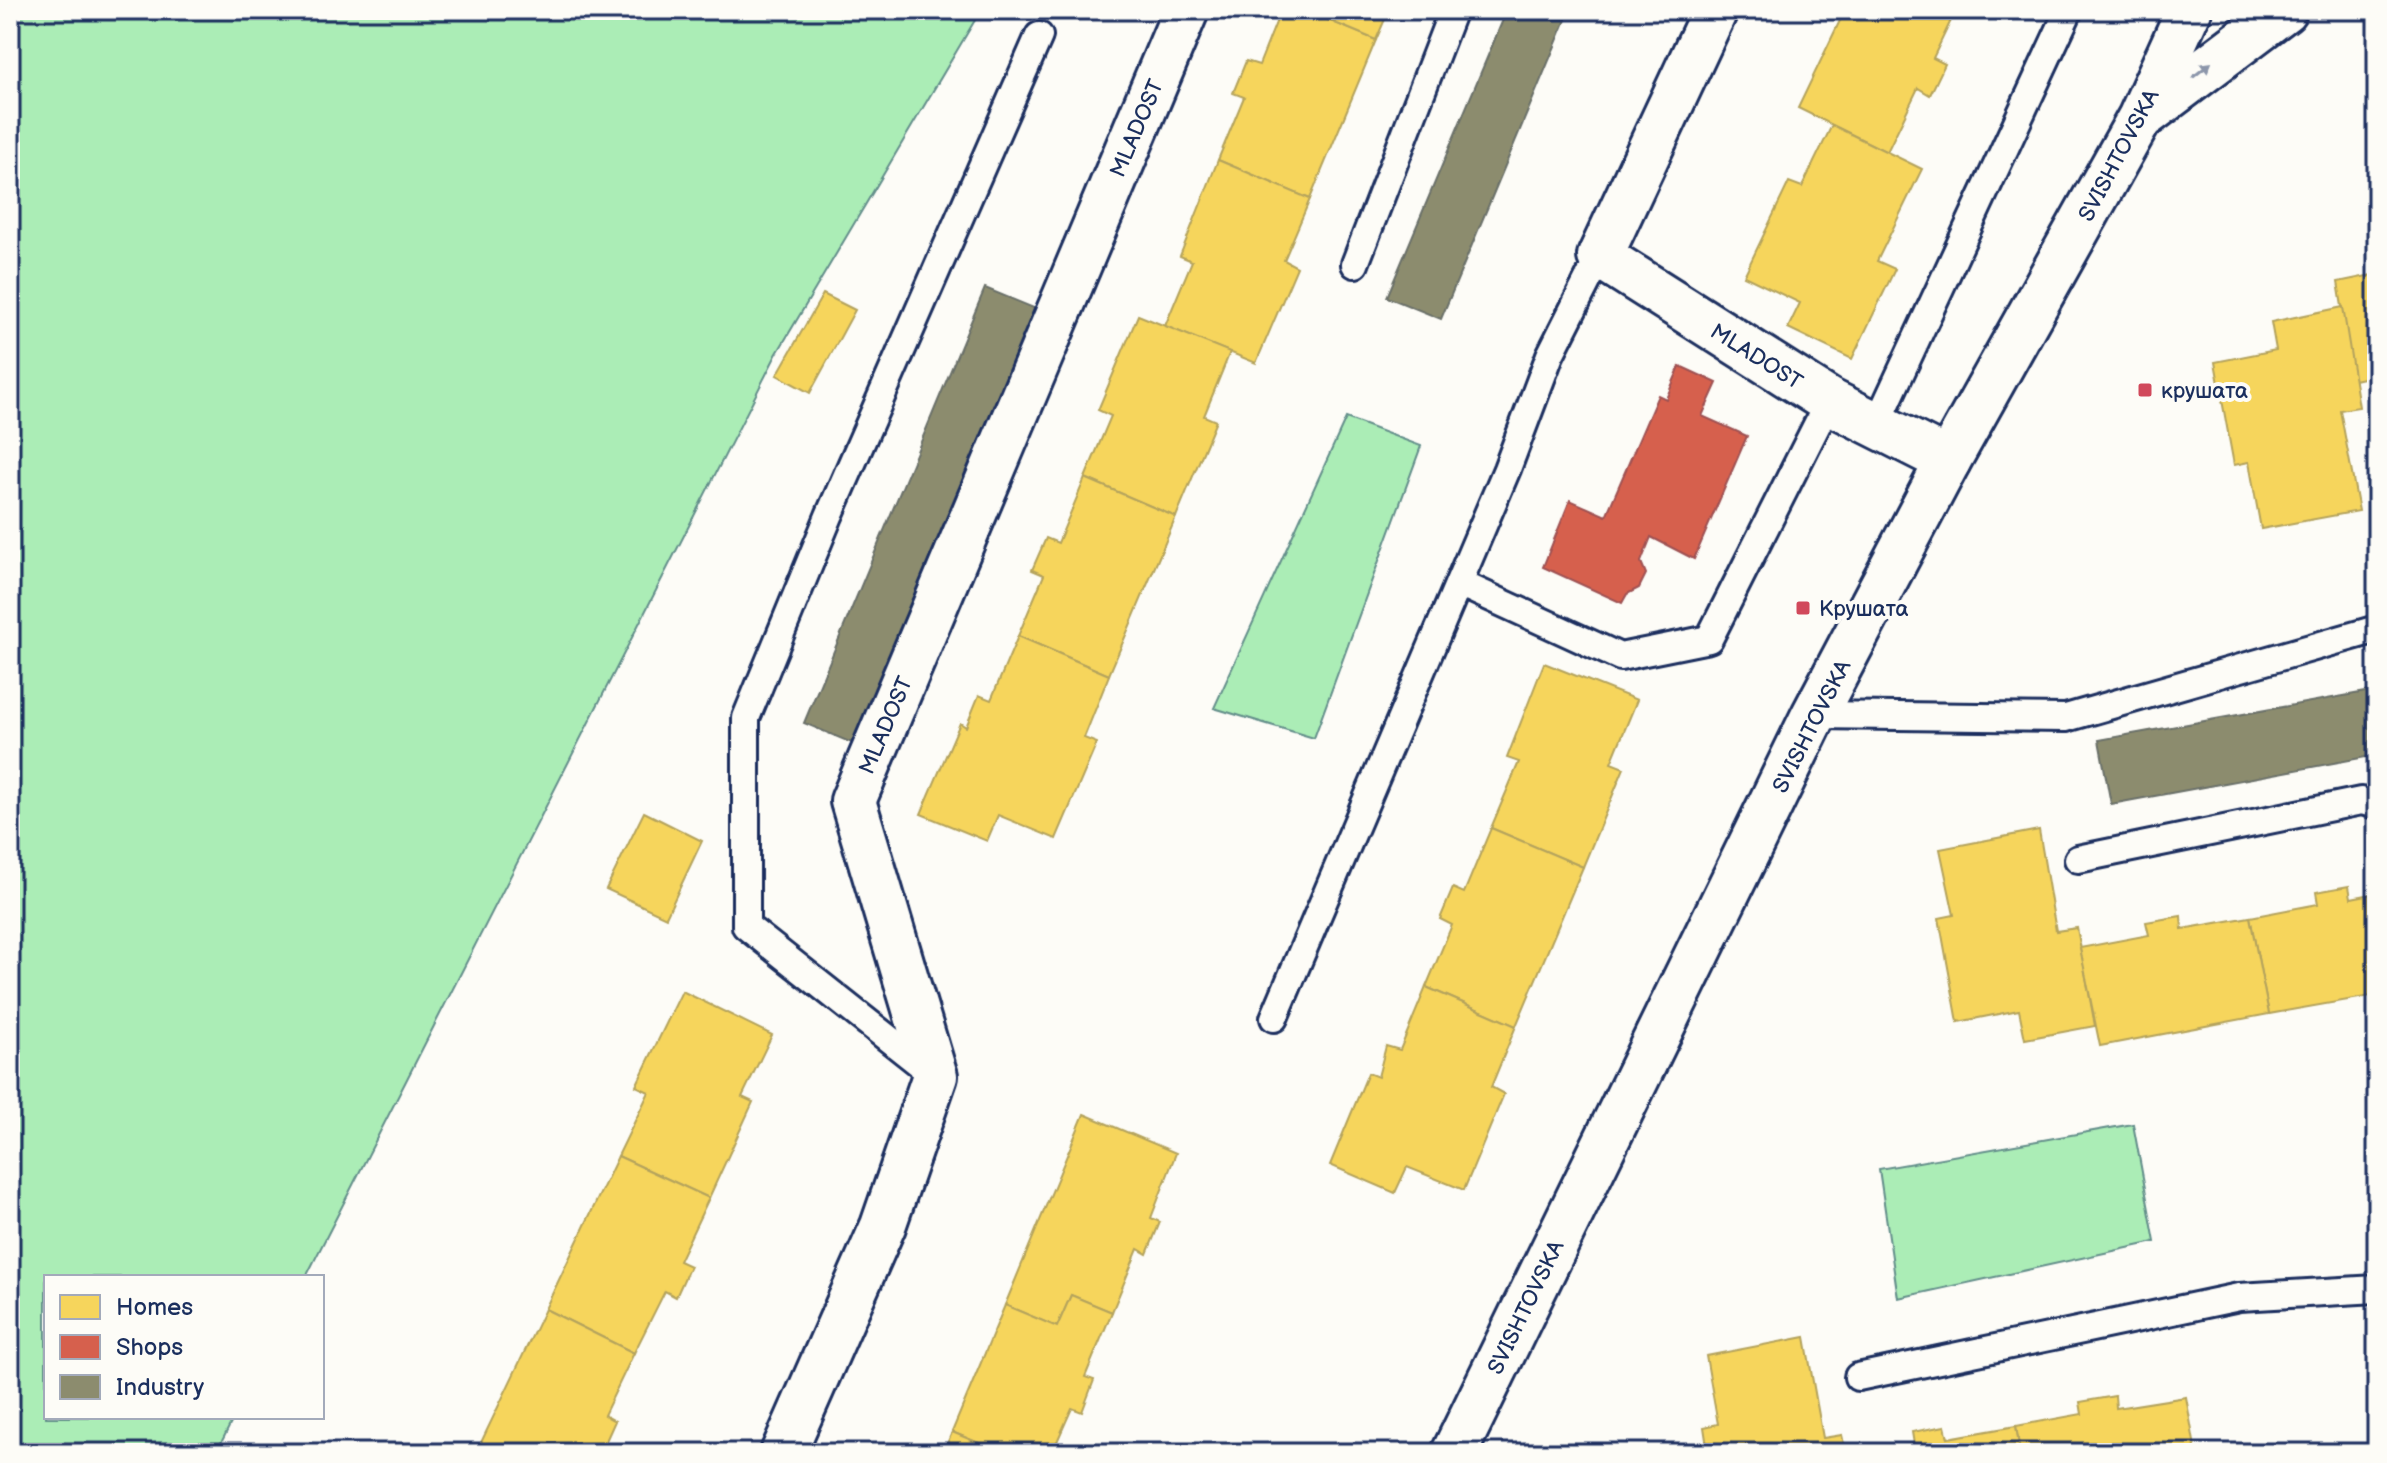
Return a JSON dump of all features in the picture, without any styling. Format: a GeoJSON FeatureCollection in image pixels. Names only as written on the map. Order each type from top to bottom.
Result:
{"type":"FeatureCollection","features":[{"type":"Feature","properties":{"kind":"street","name":"MLADOST"},"geometry":{"type":"LineString","coordinates":[[935,1076],[853,801],[1186,10]]}},
{"type":"Feature","properties":{"kind":"street"},"geometry":{"type":"LineString","coordinates":[[1600,256],[1715,10]]}},
{"type":"Feature","properties":{"kind":"street","name":"SVISHTOVSKA"},"geometry":{"type":"LineString","coordinates":[[1454,1453],[1814,715],[1948,461],[2140,118],[2189,10]]}},
{"type":"Feature","properties":{"kind":"street"},"geometry":{"type":"LineString","coordinates":[[2140,118],[2284,10]]}},
{"type":"Feature","properties":{"kind":"street","name":"MLADOST"},"geometry":{"type":"LineString","coordinates":[[1600,256],[1829,401],[1948,461]]}},
{"type":"Feature","properties":{"kind":"street"},"geometry":{"type":"LineString","coordinates":[[783,1453],[883,1226],[935,1076]]}},
{"type":"Feature","properties":{"kind":"lane"},"geometry":{"type":"LineString","coordinates":[[1355,264],[1453,10]]}},
{"type":"Feature","properties":{"kind":"lane"},"geometry":{"type":"LineString","coordinates":[[1876,426],[2069,10]]}},
{"type":"Feature","properties":{"kind":"lane"},"geometry":{"type":"LineString","coordinates":[[935,1076],[746,926],[746,718],[829,516],[1039,36]]}},
{"type":"Feature","properties":{"kind":"lane"},"geometry":{"type":"LineString","coordinates":[[1274,1018],[1459,583],[1550,355],[1600,256]]}},
{"type":"Feature","properties":{"kind":"lane"},"geometry":{"type":"LineString","coordinates":[[1459,583],[1620,657],[1709,639],[1829,401]]}},
{"type":"Feature","properties":{"kind":"lane"},"geometry":{"type":"LineString","coordinates":[[1814,715],[2066,718],[2377,629]]}},
{"type":"Feature","properties":{"kind":"lane"},"geometry":{"type":"LineString","coordinates":[[2078,859],[2361,801],[2377,805]]}},
{"type":"Feature","properties":{"kind":"lane"},"geometry":{"type":"LineString","coordinates":[[1858,1377],[2239,1297],[2377,1289]]}},
{"type":"Feature","properties":{"kind":"green space"},"geometry":{"type":"Polygon","coordinates":[[[10,10],[981,10],[776,355],[307,1275],[44,1275],[44,1419],[233,1419],[216,1453],[10,1453],[10,10]]]}},
{"type":"Feature","properties":{"kind":"green space"},"geometry":{"type":"Polygon","coordinates":[[[1346,418],[1421,446],[1314,738],[1214,708],[1346,418]]]}},
{"type":"Feature","properties":{"kind":"green space"},"geometry":{"type":"Polygon","coordinates":[[[2133,1124],[2155,1242],[1898,1298],[1879,1169],[2133,1124]]]}},
{"type":"Feature","properties":{"kind":"building: Homes"},"geometry":{"type":"Polygon","coordinates":[[[1281,10],[1304,10],[1376,40],[1310,199],[1218,160],[1244,97],[1233,93],[1246,61],[1259,65],[1281,10]]]}},
{"type":"Feature","properties":{"kind":"building: Homes"},"geometry":{"type":"Polygon","coordinates":[[[1304,10],[1389,10],[1376,40],[1304,10]]]}},
{"type":"Feature","properties":{"kind":"building: Homes"},"geometry":{"type":"Polygon","coordinates":[[[1845,10],[1956,10],[1933,58],[1945,64],[1930,95],[1918,88],[1887,152],[1798,108],[1845,10]]]}},
{"type":"Feature","properties":{"kind":"building: Homes"},"geometry":{"type":"Polygon","coordinates":[[[1832,125],[1922,169],[1877,261],[1895,269],[1852,359],[1788,328],[1800,303],[1744,276],[1789,182],[1802,187],[1832,125]]]}},
{"type":"Feature","properties":{"kind":"building: Homes"},"geometry":{"type":"Polygon","coordinates":[[[1218,160],[1310,199],[1284,260],[1297,267],[1256,363],[1165,326],[1192,261],[1180,256],[1218,160]]]}},
{"type":"Feature","properties":{"kind":"building: Homes"},"geometry":{"type":"Polygon","coordinates":[[[2377,274],[2377,375],[2354,380],[2338,282],[2377,274]]]}},
{"type":"Feature","properties":{"kind":"building: Homes"},"geometry":{"type":"Polygon","coordinates":[[[823,294],[855,310],[810,393],[777,375],[823,294]]]}},
{"type":"Feature","properties":{"kind":"building: Homes"},"geometry":{"type":"Polygon","coordinates":[[[2343,307],[2359,407],[2340,410],[2359,511],[2261,529],[2249,462],[2234,465],[2215,362],[2276,350],[2271,322],[2343,307]]]}},
{"type":"Feature","properties":{"kind":"building: Homes"},"geometry":{"type":"Polygon","coordinates":[[[1138,315],[1230,352],[1204,416],[1216,421],[1176,517],[1085,478],[1111,416],[1098,410],[1138,315]]]}},
{"type":"Feature","properties":{"kind":"building: Homes"},"geometry":{"type":"Polygon","coordinates":[[[1085,478],[1176,517],[1109,675],[1018,636],[1044,575],[1032,570],[1046,538],[1058,543],[1085,478]]]}},
{"type":"Feature","properties":{"kind":"building: Homes"},"geometry":{"type":"Polygon","coordinates":[[[1018,636],[1109,675],[1084,738],[1097,743],[1056,839],[998,815],[987,841],[921,814],[960,723],[966,727],[979,695],[991,700],[1018,636]]]}},
{"type":"Feature","properties":{"kind":"building: Homes"},"geometry":{"type":"Polygon","coordinates":[[[1544,663],[1637,700],[1611,763],[1624,768],[1583,867],[1491,828],[1519,762],[1507,758],[1544,663]]]}},
{"type":"Feature","properties":{"kind":"building: Homes"},"geometry":{"type":"Polygon","coordinates":[[[644,812],[702,841],[666,917],[606,889],[644,812]]]}},
{"type":"Feature","properties":{"kind":"building: Homes"},"geometry":{"type":"Polygon","coordinates":[[[1491,828],[1583,867],[1516,1026],[1426,987],[1452,925],[1440,919],[1453,888],[1464,893],[1491,828]]]}},
{"type":"Feature","properties":{"kind":"building: Homes"},"geometry":{"type":"Polygon","coordinates":[[[2039,830],[2056,931],[2077,928],[2095,1026],[2025,1039],[2019,1010],[1958,1022],[1939,918],[1954,915],[1940,849],[2039,830]]]}},
{"type":"Feature","properties":{"kind":"building: Homes"},"geometry":{"type":"Polygon","coordinates":[[[2349,886],[2351,898],[2377,893],[2377,995],[2269,1014],[2250,917],[2318,904],[2316,892],[2349,886]]]}},
{"type":"Feature","properties":{"kind":"building: Homes"},"geometry":{"type":"Polygon","coordinates":[[[2181,916],[2182,929],[2250,917],[2269,1014],[2100,1046],[2080,948],[2149,935],[2146,922],[2181,916]]]}},
{"type":"Feature","properties":{"kind":"building: Homes"},"geometry":{"type":"Polygon","coordinates":[[[1426,987],[1516,1026],[1491,1087],[1504,1094],[1464,1190],[1407,1167],[1395,1193],[1330,1165],[1368,1073],[1378,1077],[1386,1046],[1400,1050],[1426,987]]]}},
{"type":"Feature","properties":{"kind":"building: Homes"},"geometry":{"type":"Polygon","coordinates":[[[682,991],[772,1035],[742,1097],[753,1102],[709,1198],[618,1156],[649,1092],[636,1086],[682,991]]]}},
{"type":"Feature","properties":{"kind":"building: Homes"},"geometry":{"type":"Polygon","coordinates":[[[1084,1114],[1176,1153],[1151,1218],[1160,1222],[1147,1254],[1138,1249],[1112,1312],[1071,1295],[1057,1327],[1005,1305],[1084,1114]]]}},
{"type":"Feature","properties":{"kind":"building: Homes"},"geometry":{"type":"Polygon","coordinates":[[[618,1156],[709,1198],[679,1261],[690,1266],[676,1297],[665,1291],[634,1353],[545,1309],[618,1156]]]}},
{"type":"Feature","properties":{"kind":"building: Homes"},"geometry":{"type":"Polygon","coordinates":[[[1071,1295],[1112,1312],[1085,1377],[1094,1380],[1082,1412],[1072,1408],[1052,1453],[1003,1453],[952,1432],[1005,1305],[1057,1327],[1071,1295]]]}},
{"type":"Feature","properties":{"kind":"building: Homes"},"geometry":{"type":"Polygon","coordinates":[[[545,1309],[634,1353],[604,1415],[615,1421],[601,1452],[590,1446],[586,1453],[476,1453],[545,1309]]]}},
{"type":"Feature","properties":{"kind":"building: Homes"},"geometry":{"type":"Polygon","coordinates":[[[1805,1337],[1823,1438],[1842,1435],[1846,1453],[1708,1453],[1704,1427],[1718,1424],[1706,1356],[1805,1337]]]}},
{"type":"Feature","properties":{"kind":"building: Homes"},"geometry":{"type":"Polygon","coordinates":[[[2115,1396],[2116,1408],[2186,1397],[2196,1453],[2020,1453],[2016,1426],[2082,1414],[2080,1402],[2115,1396]]]}},
{"type":"Feature","properties":{"kind":"building: Homes"},"geometry":{"type":"Polygon","coordinates":[[[1945,1426],[1948,1438],[2016,1426],[2020,1453],[1864,1453],[1914,1444],[1912,1432],[1945,1426]]]}},
{"type":"Feature","properties":{"kind":"building: Homes"},"geometry":{"type":"Polygon","coordinates":[[[952,1432],[1003,1453],[943,1453],[952,1432]]]}},
{"type":"Feature","properties":{"kind":"building: Shops"},"geometry":{"type":"Polygon","coordinates":[[[1680,366],[1717,383],[1702,416],[1747,436],[1694,559],[1651,537],[1641,562],[1646,574],[1639,588],[1627,594],[1622,603],[1543,567],[1570,500],[1606,516],[1658,395],[1666,399],[1680,366]]]}},
{"type":"Feature","properties":{"kind":"building: Industry"},"geometry":{"type":"Polygon","coordinates":[[[1507,10],[1570,10],[1441,319],[1387,297],[1507,10]]]}},
{"type":"Feature","properties":{"kind":"building: Industry"},"geometry":{"type":"Polygon","coordinates":[[[985,288],[1041,311],[859,746],[804,723],[985,288]]]}},
{"type":"Feature","properties":{"kind":"building: Industry"},"geometry":{"type":"Polygon","coordinates":[[[2377,690],[2377,755],[2111,804],[2099,740],[2377,690]]]}},
{"type":"Feature","properties":{"kind":"place","name":"крушата"},"geometry":{"type":"Point","coordinates":[2145,390]}},
{"type":"Feature","properties":{"kind":"place","name":"Крушата"},"geometry":{"type":"Point","coordinates":[1803,608]}}]}
